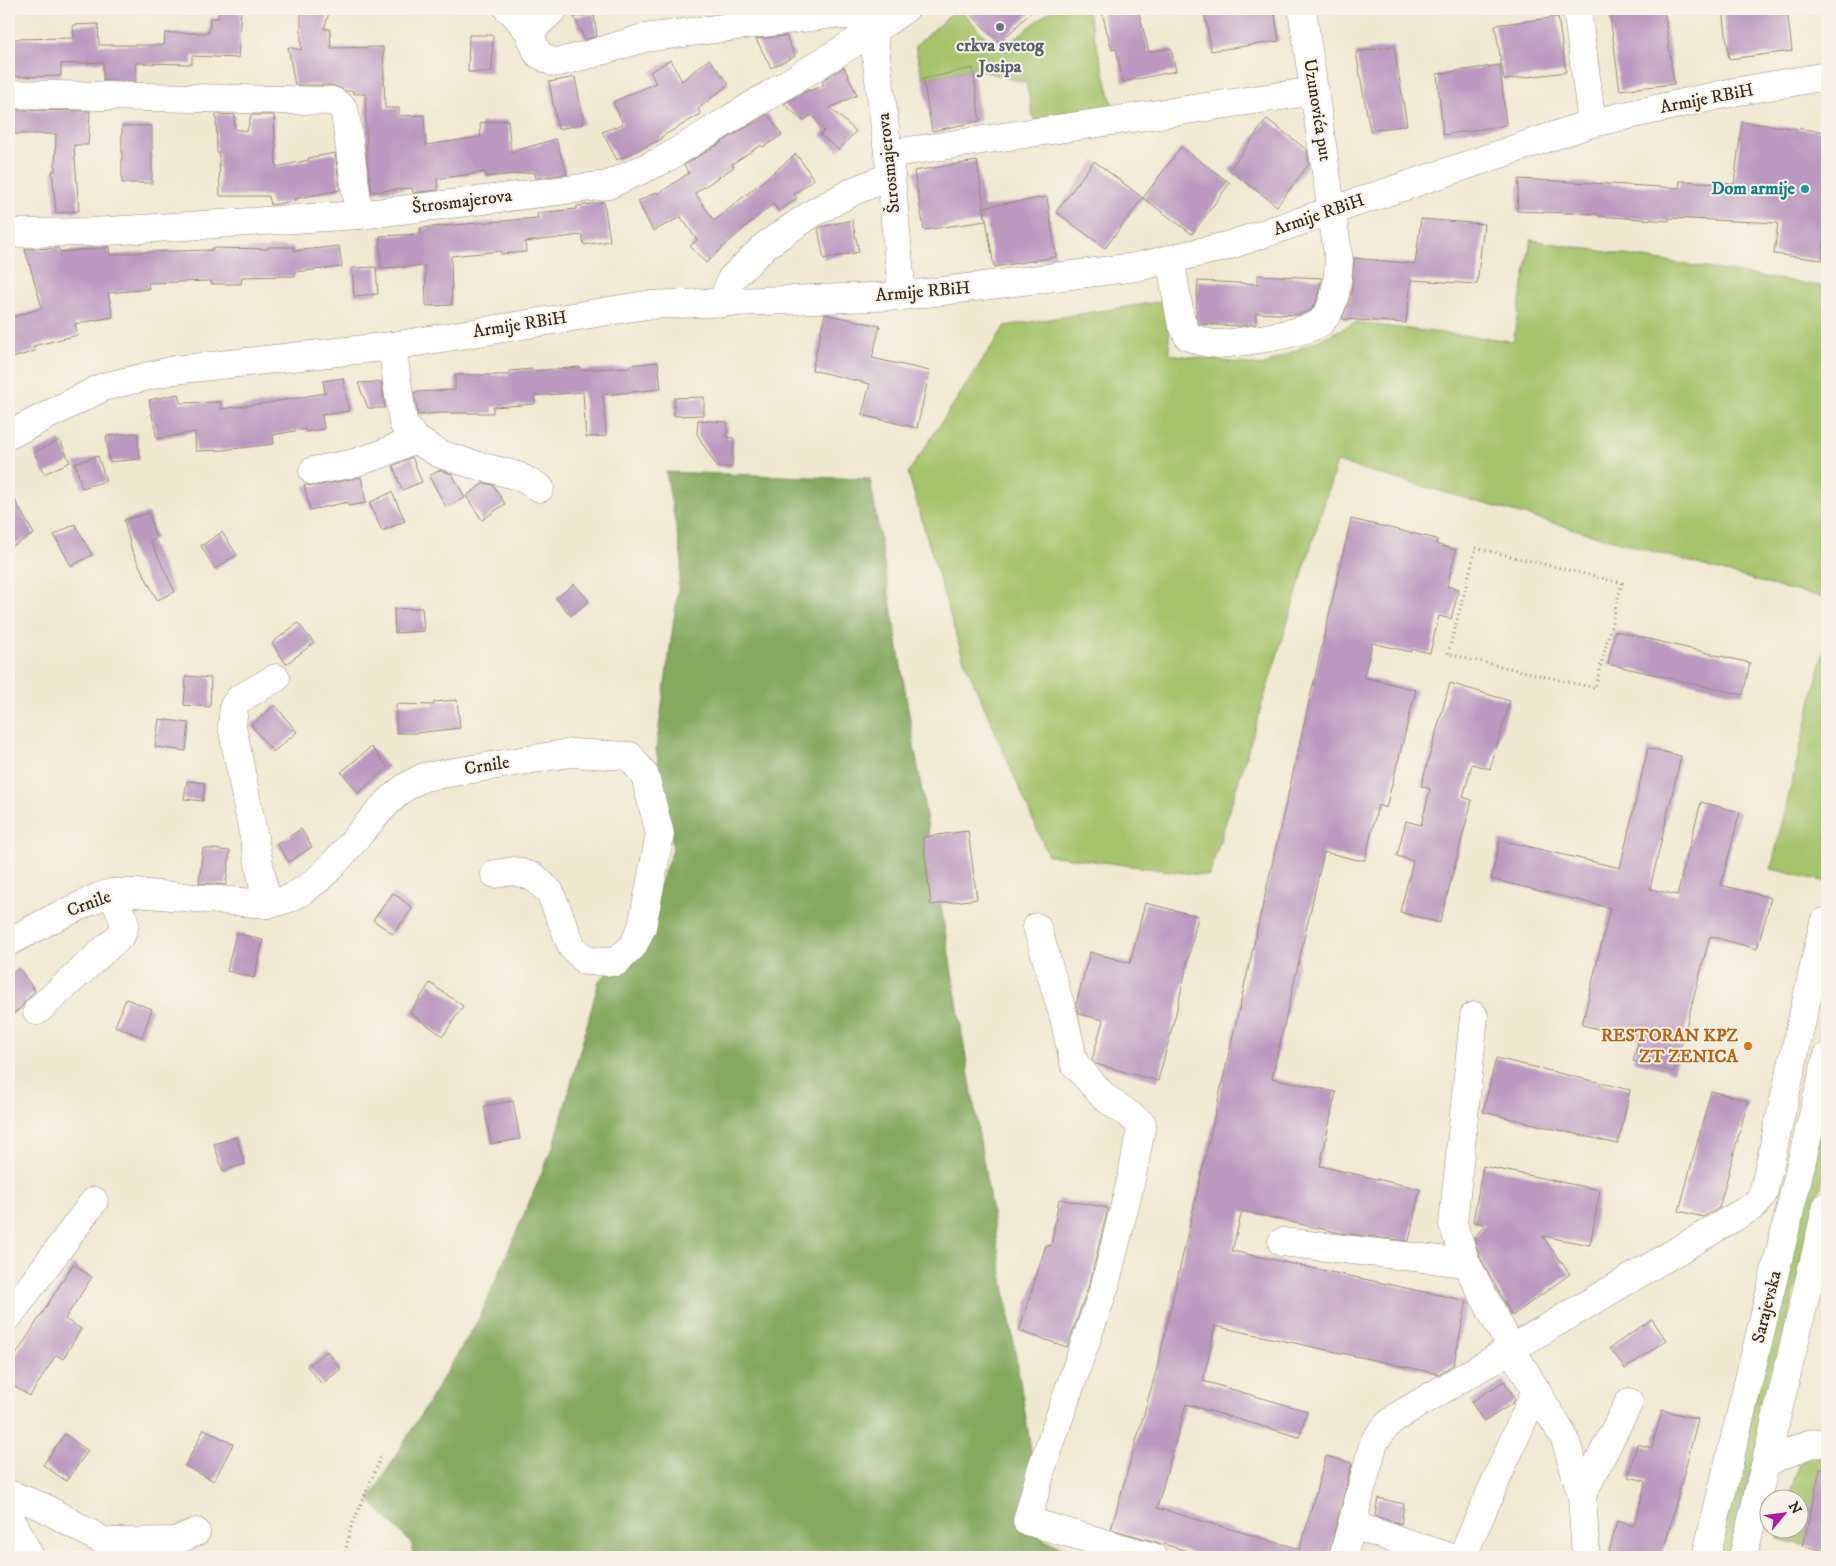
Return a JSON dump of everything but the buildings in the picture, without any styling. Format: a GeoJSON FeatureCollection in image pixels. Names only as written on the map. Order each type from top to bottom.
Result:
{"type":"FeatureCollection","features":[{"type":"Feature","properties":{"kind":"street"},"geometry":{"type":"LineString","coordinates":[[508,9],[529,32],[538,54],[555,63],[644,38],[833,14],[853,16],[873,31]]}},
{"type":"Feature","properties":{"kind":"street"},"geometry":{"type":"LineString","coordinates":[[529,32],[554,9]]}},
{"type":"Feature","properties":{"kind":"street","name":"Štrosmajerova"},"geometry":{"type":"LineString","coordinates":[[9,233],[92,232],[359,215],[608,185],[665,159],[873,31],[905,9]]}},
{"type":"Feature","properties":{"kind":"street","name":"Uzunovića put"},"geometry":{"type":"LineString","coordinates":[[1170,259],[1181,321],[1188,336],[1200,342],[1217,344],[1290,334],[1320,323],[1329,310],[1336,291],[1339,261],[1302,9]]}},
{"type":"Feature","properties":{"kind":"street"},"geometry":{"type":"LineString","coordinates":[[1577,9],[1592,123]]}},
{"type":"Feature","properties":{"kind":"street","name":"Štrosmajerova"},"geometry":{"type":"LineString","coordinates":[[873,31],[890,165],[902,296]]}},
{"type":"Feature","properties":{"kind":"street","name":"Armije RBiH"},"geometry":{"type":"LineString","coordinates":[[9,435],[104,387],[174,370],[392,346],[646,305],[902,296],[1136,268],[1227,246],[1592,123],[1734,92],[1827,76]]}},
{"type":"Feature","properties":{"kind":"street"},"geometry":{"type":"LineString","coordinates":[[722,303],[731,279],[766,245],[813,213],[856,190],[890,165],[1315,91]]}},
{"type":"Feature","properties":{"kind":"street"},"geometry":{"type":"LineString","coordinates":[[9,94],[334,101],[343,108],[345,113],[359,215]]}},
{"type":"Feature","properties":{"kind":"street"},"geometry":{"type":"LineString","coordinates":[[392,346],[403,423],[415,439],[440,454],[518,476],[540,488]]}},
{"type":"Feature","properties":{"kind":"street"},"geometry":{"type":"LineString","coordinates":[[313,471],[350,464],[379,455],[415,439]]}},
{"type":"Feature","properties":{"kind":"street"},"geometry":{"type":"LineString","coordinates":[[267,904],[232,726],[234,706],[239,699],[276,678]]}},
{"type":"Feature","properties":{"kind":"street","name":"Crnile"},"geometry":{"type":"LineString","coordinates":[[9,942],[99,897],[112,894],[136,893],[267,904],[288,899],[310,887],[379,813],[406,787],[424,777],[570,753],[630,756],[645,776],[660,834],[642,927],[634,946],[616,962],[586,961],[572,947],[550,892],[534,877],[514,871],[495,874]]}},
{"type":"Feature","properties":{"kind":"street"},"geometry":{"type":"LineString","coordinates":[[37,1012],[122,934],[125,924],[112,894]]}},
{"type":"Feature","properties":{"kind":"street"},"geometry":{"type":"LineString","coordinates":[[1343,1557],[1374,1442],[1387,1425],[1401,1414],[1755,1205],[1763,1194],[1824,922],[1827,923]]}},
{"type":"Feature","properties":{"kind":"street"},"geometry":{"type":"LineString","coordinates":[[1037,927],[1064,1018],[1074,1063],[1104,1097],[1142,1124],[1131,1180],[1105,1286],[1042,1467],[1027,1521],[1152,1557]]}},
{"type":"Feature","properties":{"kind":"street"},"geometry":{"type":"LineString","coordinates":[[1474,1016],[1453,1224],[1466,1263],[1512,1350],[1566,1439],[1582,1495],[1586,1557]]}},
{"type":"Feature","properties":{"kind":"street","name":"Sarajevska"},"geometry":{"type":"LineString","coordinates":[[1706,1557],[1827,1057]]}},
{"type":"Feature","properties":{"kind":"street"},"geometry":{"type":"LineString","coordinates":[[9,1316],[94,1201]]}},
{"type":"Feature","properties":{"kind":"street","name":"Sarajevska"},"geometry":{"type":"LineString","coordinates":[[1743,1557],[1827,1206]]}},
{"type":"Feature","properties":{"kind":"street"},"geometry":{"type":"LineString","coordinates":[[1282,1242],[1466,1263]]}},
{"type":"Feature","properties":{"kind":"street"},"geometry":{"type":"LineString","coordinates":[[1462,1557],[1536,1390]]}},
{"type":"Feature","properties":{"kind":"street"},"geometry":{"type":"LineString","coordinates":[[1582,1495],[1629,1402]]}},
{"type":"Feature","properties":{"kind":"street"},"geometry":{"type":"LineString","coordinates":[[1767,1462],[1809,1444],[1827,1442]]}},
{"type":"Feature","properties":{"kind":"street"},"geometry":{"type":"LineString","coordinates":[[9,1494],[43,1507],[105,1542],[175,1541],[196,1532]]}},
{"type":"Feature","properties":{"kind":"street"},"geometry":{"type":"LineString","coordinates":[[9,1515],[30,1557]]}},
{"type":"Feature","properties":{"kind":"street"},"geometry":{"type":"LineString","coordinates":[[1352,1526],[1450,1557]]}},
{"type":"Feature","properties":{"kind":"path"},"geometry":{"type":"LineString","coordinates":[[1476,548],[1622,583],[1595,688],[1448,654],[1476,548]]}},
{"type":"Feature","properties":{"kind":"path"},"geometry":{"type":"LineString","coordinates":[[344,1557],[350,1530],[382,1454]]}},
{"type":"Feature","properties":{"kind":"green space"},"geometry":{"type":"Polygon","coordinates":[[[957,9],[960,9],[998,51],[1053,9],[1087,9],[1113,107],[1034,120],[1026,83],[973,68],[923,79],[915,46],[957,9]]]}},
{"type":"Feature","properties":{"kind":"green space"},"geometry":{"type":"Polygon","coordinates":[[[1531,240],[1827,287],[1827,598],[1782,588],[1337,462],[1209,876],[1048,855],[962,655],[908,473],[1005,326],[1169,300],[1169,354],[1262,366],[1355,323],[1513,341],[1531,240]]]}},
{"type":"Feature","properties":{"kind":"green space"},"geometry":{"type":"Polygon","coordinates":[[[666,472],[870,479],[1027,1424],[1044,1540],[1084,1554],[1087,1557],[413,1557],[412,1544],[369,1500],[480,1317],[555,1142],[599,981],[634,945],[673,850],[656,749],[682,561],[666,472]]]}},
{"type":"Feature","properties":{"kind":"green space"},"geometry":{"type":"Polygon","coordinates":[[[1827,637],[1827,882],[1771,869],[1827,637]]]}},
{"type":"Feature","properties":{"kind":"green space"},"geometry":{"type":"Polygon","coordinates":[[[1827,1101],[1827,1161],[1731,1552],[1727,1557],[1721,1557],[1719,1550],[1827,1101]]]}},
{"type":"Feature","properties":{"kind":"green space"},"geometry":{"type":"Polygon","coordinates":[[[1812,1457],[1827,1460],[1827,1551],[1778,1539],[1808,1538],[1808,1488],[1792,1488],[1799,1463],[1812,1457]]]}},
{"type":"Feature","properties":{"kind":"place","name":"crkva svetog Josipa"},"geometry":{"type":"Point","coordinates":[1000,27]}},
{"type":"Feature","properties":{"kind":"place","name":"Dom armije"},"geometry":{"type":"Point","coordinates":[1805,189]}},
{"type":"Feature","properties":{"kind":"place","name":"RESTORAN KPZ ZT ZENICA"},"geometry":{"type":"Point","coordinates":[1748,1046]}}]}
